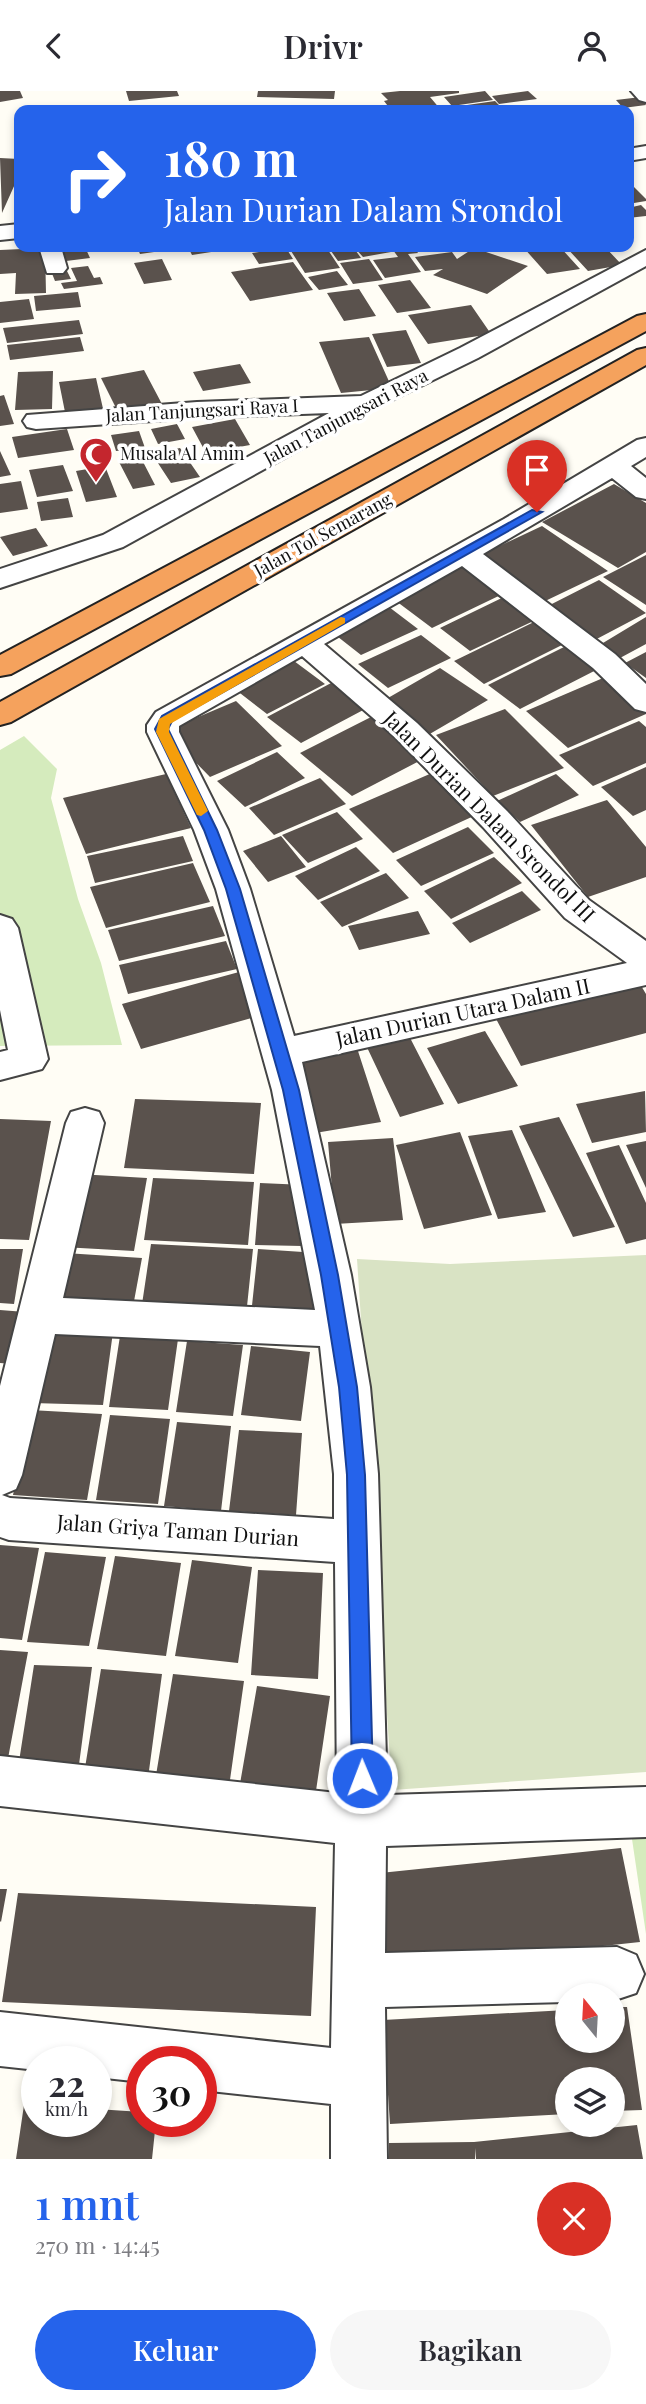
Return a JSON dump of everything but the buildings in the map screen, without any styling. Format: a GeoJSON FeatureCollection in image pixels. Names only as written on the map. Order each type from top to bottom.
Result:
{"type":"FeatureCollection","features":[{"type":"Feature","properties":{"kind":"highway","name":"Jalan Tol Semarang"},"geometry":{"type":"LineString","coordinates":[[0,667],[646,321]]}},
{"type":"Feature","properties":{"kind":"highway","name":"Jalan Tol Semarang"},"geometry":{"type":"LineString","coordinates":[[0,715],[646,355]]}},
{"type":"Feature","properties":{"kind":"street"},"geometry":{"type":"LineString","coordinates":[[641,91],[646,96]]}},
{"type":"Feature","properties":{"kind":"street","name":"Jalan Tanjungsari Raya"},"geometry":{"type":"LineString","coordinates":[[1,577],[113,541],[367,403],[469,353],[646,257]]}},
{"type":"Feature","properties":{"kind":"street","name":"Jalan Tanjungsari Raya I"},"geometry":{"type":"LineString","coordinates":[[36,421],[197,410],[367,403]]}},
{"type":"Feature","properties":{"kind":"street"},"geometry":{"type":"LineString","coordinates":[[359,2159],[358,1983],[362,1821],[358,1542],[354,1450],[340,1329],[291,1090],[233,889],[211,830],[163,732],[167,719],[463,553],[646,446]]}},
{"type":"Feature","properties":{"kind":"street"},"geometry":{"type":"LineString","coordinates":[[614,466],[646,491]]}},
{"type":"Feature","properties":{"kind":"street"},"geometry":{"type":"LineString","coordinates":[[463,553],[604,661],[646,702]]}},
{"type":"Feature","properties":{"kind":"street","name":"Jalan Durian Dalam Srondol III"},"geometry":{"type":"LineString","coordinates":[[303,642],[406,730],[495,819],[577,909],[646,959]]}},
{"type":"Feature","properties":{"kind":"street"},"geometry":{"type":"LineString","coordinates":[[0,928],[29,1059],[19,1064],[0,1066]]}},
{"type":"Feature","properties":{"kind":"street","name":"Jalan Durian Utara Dalam II"},"geometry":{"type":"LineString","coordinates":[[279,1053],[646,972]]}},
{"type":"Feature","properties":{"kind":"street"},"geometry":{"type":"LineString","coordinates":[[0,1475],[85,1123]]}},
{"type":"Feature","properties":{"kind":"street"},"geometry":{"type":"LineString","coordinates":[[38,1315],[340,1329]]}},
{"type":"Feature","properties":{"kind":"street","name":"Jalan Griya Taman Durian"},"geometry":{"type":"LineString","coordinates":[[0,1515],[9,1519],[358,1542]]}},
{"type":"Feature","properties":{"kind":"street"},"geometry":{"type":"LineString","coordinates":[[0,1781],[362,1821],[646,1812]]}},
{"type":"Feature","properties":{"kind":"street"},"geometry":{"type":"LineString","coordinates":[[358,1983],[380,1980],[617,1974]]}},
{"type":"Feature","properties":{"kind":"street"},"geometry":{"type":"LineString","coordinates":[[0,2039],[126,2053]]}},
{"type":"Feature","properties":{"kind":"street"},"geometry":{"type":"LineString","coordinates":[[217,2064],[359,2079]]}},
{"type":"Feature","properties":{"kind":"green space"},"geometry":{"type":"Polygon","coordinates":[[[24,736],[57,769],[51,798],[78,899],[101,963],[122,1045],[0,1046],[0,750],[24,736]]]}},
{"type":"Feature","properties":{"kind":"green space"},"geometry":{"type":"Polygon","coordinates":[[[646,1255],[646,1772],[392,1790],[357,1259],[450,1264],[646,1255]]]}},
{"type":"Feature","properties":{"kind":"green space"},"geometry":{"type":"Polygon","coordinates":[[[632,1839],[646,1839],[646,1934],[632,1839]]]}},
{"type":"Feature","properties":{"kind":"slow traffic"},"geometry":{"type":"LineString","coordinates":[[201,811],[163,732],[164,722],[341,620]]}},
{"type":"Feature","properties":{"kind":"place","name":"Musala Al Amin"},"geometry":{"type":"Point","coordinates":[96,484]}},
{"type":"Feature","properties":{"kind":"route"},"geometry":{"type":"LineString","coordinates":[[362,1778],[356,1475],[348,1387],[330,1275],[291,1090],[233,889],[211,830],[162,729],[167,719],[537,512]]}}]}
